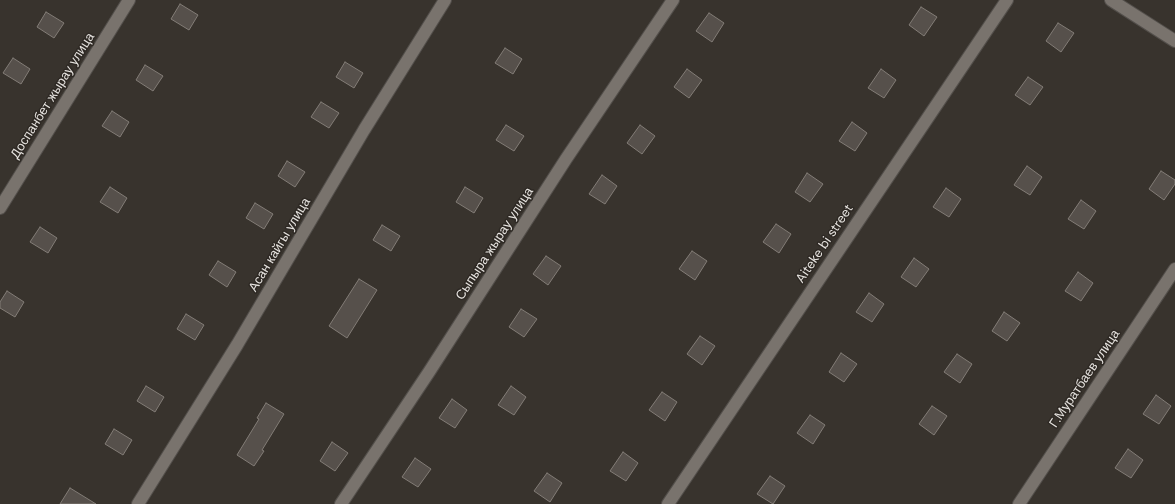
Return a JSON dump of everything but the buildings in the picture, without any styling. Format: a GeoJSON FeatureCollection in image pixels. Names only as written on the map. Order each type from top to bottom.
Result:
{"type":"FeatureCollection","features":[{"type":"Feature","properties":{"kind":"street","name":"Доспанбет жырау улица"},"geometry":{"type":"LineString","coordinates":[[0,208],[129,0]]}},
{"type":"Feature","properties":{"kind":"street","name":"Асан кайгы улица"},"geometry":{"type":"LineString","coordinates":[[138,504],[229,358],[364,130],[445,0]]}},
{"type":"Feature","properties":{"kind":"street","name":"Сыпыра жырау улица"},"geometry":{"type":"LineString","coordinates":[[341,504],[429,372],[566,159],[673,0]]}},
{"type":"Feature","properties":{"kind":"street","name":"Aiteke bi street"},"geometry":{"type":"LineString","coordinates":[[668,504],[1007,0]]}},
{"type":"Feature","properties":{"kind":"street"},"geometry":{"type":"LineString","coordinates":[[1111,0],[1175,41]]}},
{"type":"Feature","properties":{"kind":"street","name":"Г.Муратбаев улица"},"geometry":{"type":"LineString","coordinates":[[1019,504],[1175,269]]}}]}
